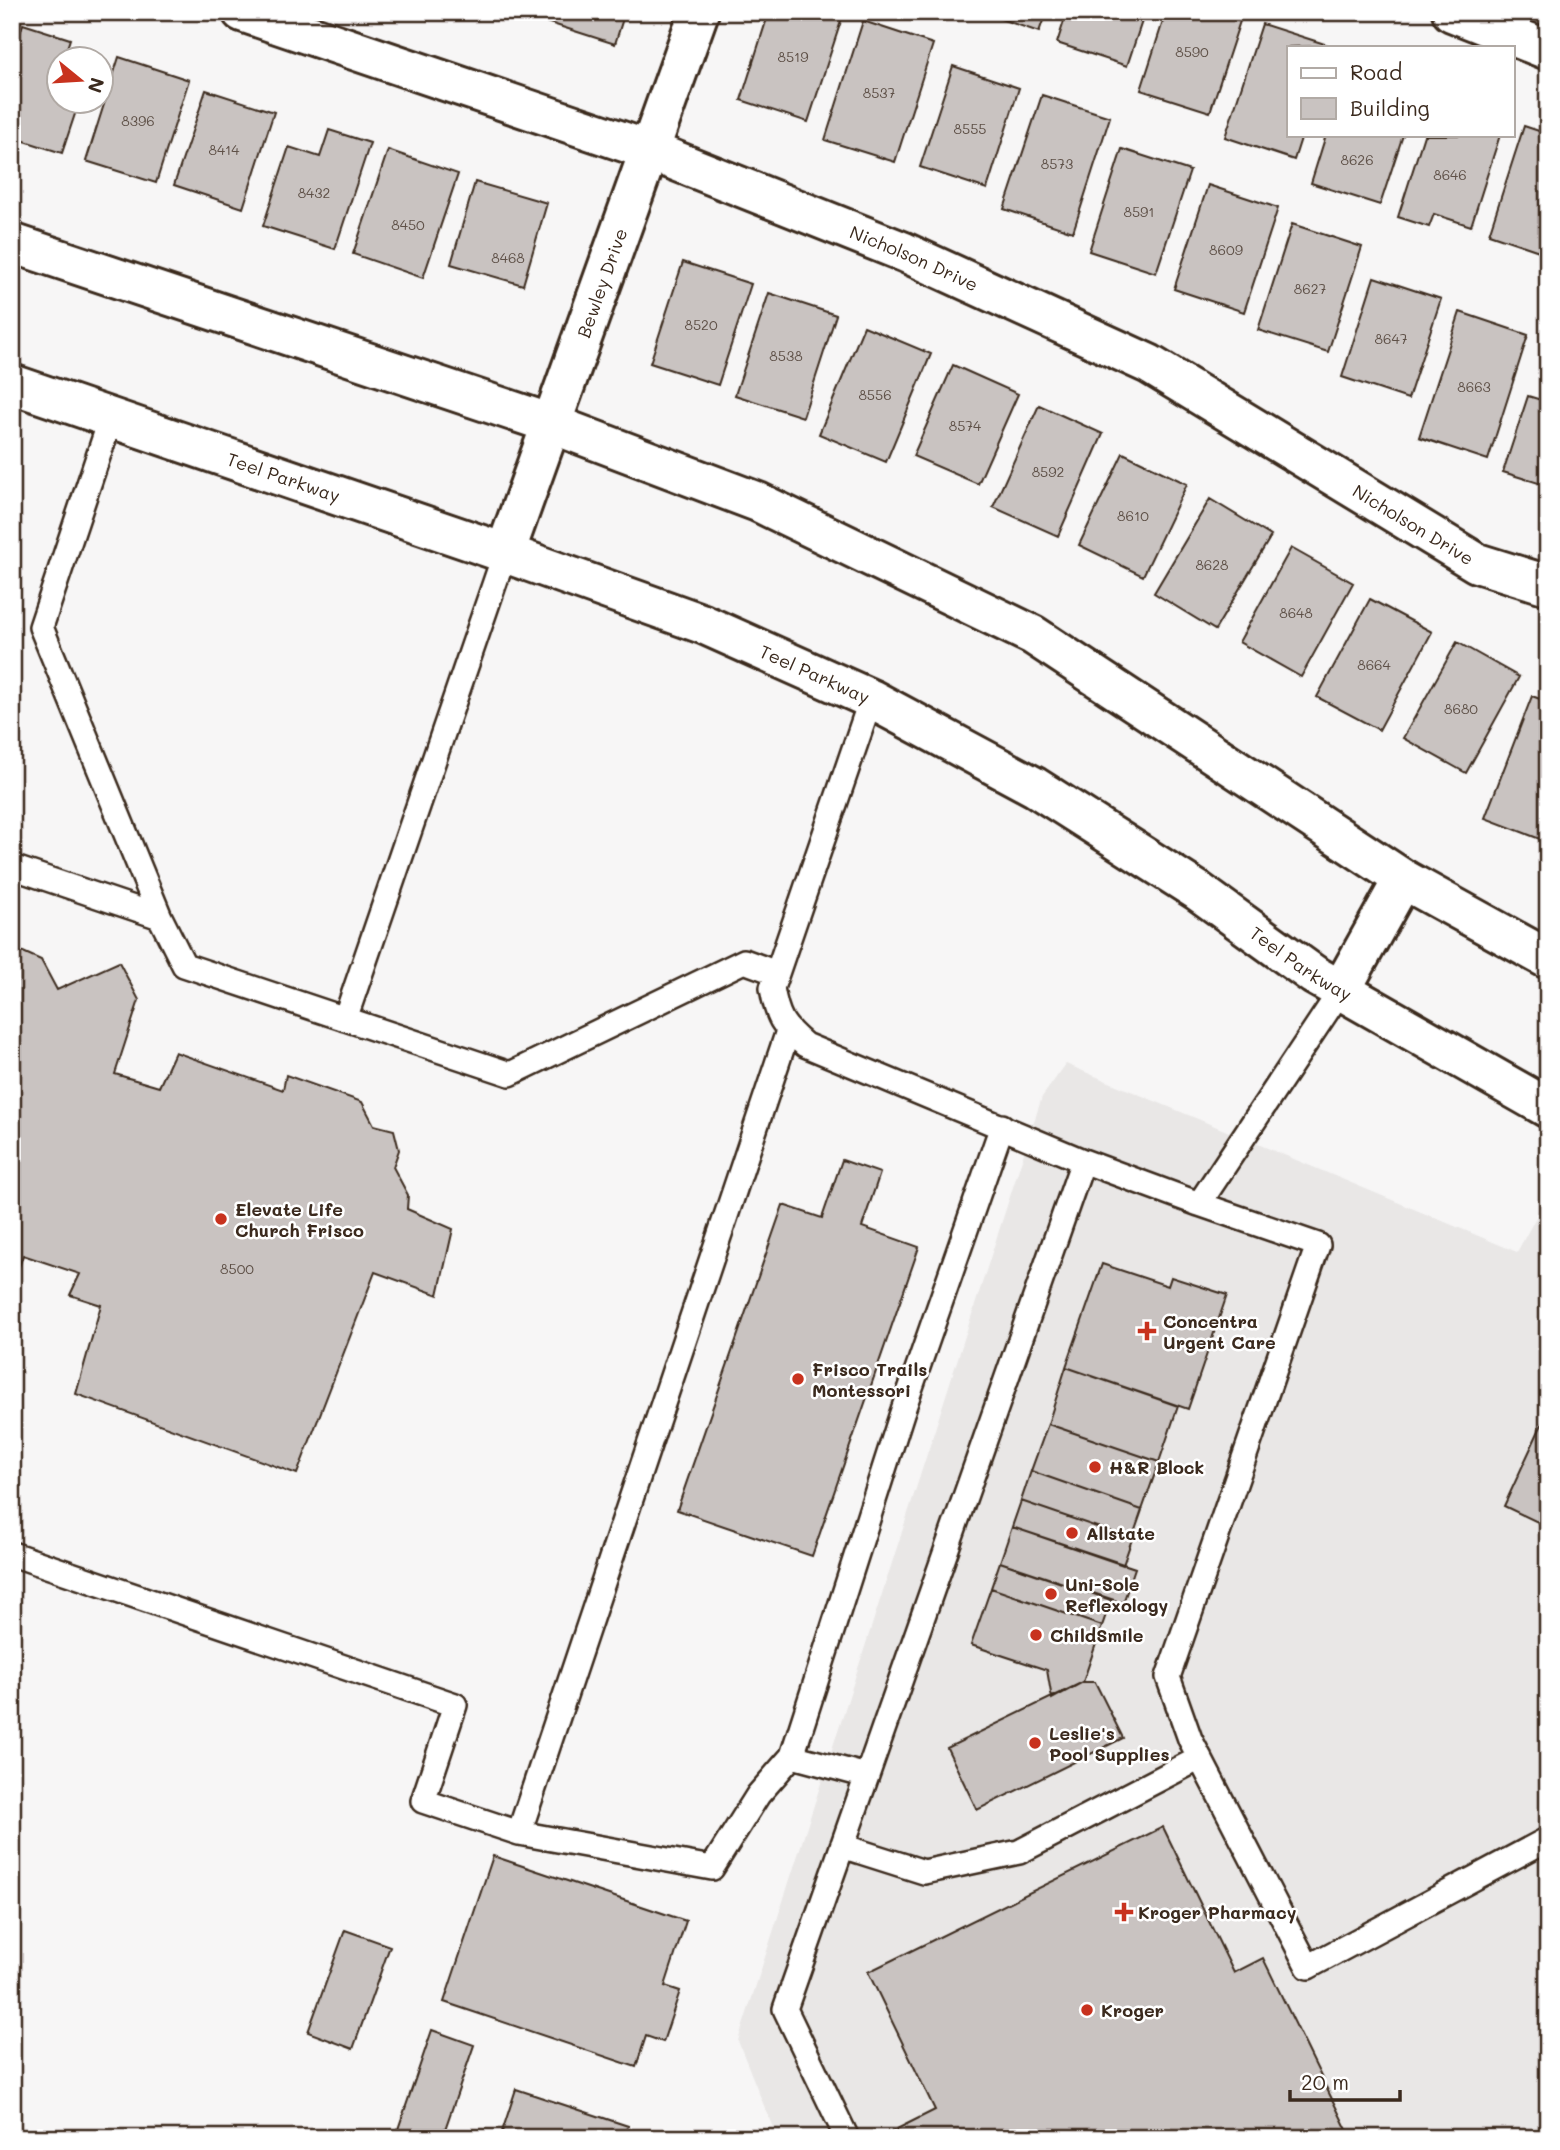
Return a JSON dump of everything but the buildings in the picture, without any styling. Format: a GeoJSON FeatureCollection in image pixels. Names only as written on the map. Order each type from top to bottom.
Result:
{"type":"FeatureCollection","features":[{"type":"Feature","properties":{"kind":"main road","name":"Nicholson Drive"},"geometry":{"type":"LineString","coordinates":[[242,12],[651,151],[904,252],[1149,364],[1477,564],[1548,584]]}},
{"type":"Feature","properties":{"kind":"main road","name":"Bewley Drive"},"geometry":{"type":"LineString","coordinates":[[505,553],[699,12]]}},
{"type":"Feature","properties":{"kind":"main road"},"geometry":{"type":"LineString","coordinates":[[1452,12],[1548,50]]}},
{"type":"Feature","properties":{"kind":"main road"},"geometry":{"type":"LineString","coordinates":[[12,243],[552,424],[758,502],[1033,635],[1402,879],[1548,959]]}},
{"type":"Feature","properties":{"kind":"main road","name":"Teel Parkway"},"geometry":{"type":"LineString","coordinates":[[12,384],[505,553],[703,624],[871,699],[1035,787],[1198,891],[1314,975],[1548,1108]]}},
{"type":"Feature","properties":{"kind":"main road"},"geometry":{"type":"LineString","coordinates":[[1341,990],[1402,879]]}},
{"type":"Feature","properties":{"kind":"lane"},"geometry":{"type":"LineString","coordinates":[[111,418],[41,627],[160,917],[184,965],[510,1074],[744,961],[777,972]]}},
{"type":"Feature","properties":{"kind":"lane"},"geometry":{"type":"LineString","coordinates":[[345,1019],[505,553]]}},
{"type":"Feature","properties":{"kind":"lane"},"geometry":{"type":"LineString","coordinates":[[871,699],[772,988],[776,1014],[788,1031],[804,1045],[817,1051],[1083,1161],[1318,1245],[1168,1677],[1191,1740],[1308,1967],[1548,1839]]}},
{"type":"Feature","properties":{"kind":"lane"},"geometry":{"type":"LineString","coordinates":[[12,867],[160,917]]}},
{"type":"Feature","properties":{"kind":"lane"},"geometry":{"type":"LineString","coordinates":[[1199,1204],[1341,990]]}},
{"type":"Feature","properties":{"kind":"lane"},"geometry":{"type":"LineString","coordinates":[[519,1832],[788,1031]]}},
{"type":"Feature","properties":{"kind":"lane"},"geometry":{"type":"LineString","coordinates":[[12,1554],[455,1705],[423,1801],[519,1832],[712,1868],[758,1795],[792,1756],[902,1413],[1002,1126]]}},
{"type":"Feature","properties":{"kind":"lane"},"geometry":{"type":"LineString","coordinates":[[848,2138],[785,2009],[1083,1161]]}},
{"type":"Feature","properties":{"kind":"lane"},"geometry":{"type":"LineString","coordinates":[[792,1756],[867,1776]]}},
{"type":"Feature","properties":{"kind":"lane"},"geometry":{"type":"LineString","coordinates":[[842,1846],[924,1872],[1019,1852],[1200,1758]]}},
{"type":"Feature","properties":{"kind":"shaded area"},"geometry":{"type":"Polygon","coordinates":[[[1066,1064],[1517,1252],[1548,1195],[1548,2138],[777,2138],[738,2041],[1042,1097],[1066,1064]]]}},
{"type":"Feature","properties":{"kind":"place","name":"Elevate Life Church Frisco"},"geometry":{"type":"Point","coordinates":[221,1219]}},
{"type":"Feature","properties":{"kind":"place","name":"Concentra Urgent Care"},"geometry":{"type":"Point","coordinates":[1147,1331]}},
{"type":"Feature","properties":{"kind":"place","name":"Frisco Trails Montessori"},"geometry":{"type":"Point","coordinates":[798,1379]}},
{"type":"Feature","properties":{"kind":"place","name":"H&R Block"},"geometry":{"type":"Point","coordinates":[1095,1467]}},
{"type":"Feature","properties":{"kind":"place","name":"Allstate"},"geometry":{"type":"Point","coordinates":[1072,1533]}},
{"type":"Feature","properties":{"kind":"place","name":"Uni-Sole Reflexology"},"geometry":{"type":"Point","coordinates":[1051,1594]}},
{"type":"Feature","properties":{"kind":"place","name":"ChildSmile"},"geometry":{"type":"Point","coordinates":[1036,1635]}},
{"type":"Feature","properties":{"kind":"place","name":"Leslie's Pool Supplies"},"geometry":{"type":"Point","coordinates":[1035,1743]}},
{"type":"Feature","properties":{"kind":"place","name":"Kroger Pharmacy"},"geometry":{"type":"Point","coordinates":[1124,1912]}},
{"type":"Feature","properties":{"kind":"place","name":"Kroger"},"geometry":{"type":"Point","coordinates":[1087,2010]}}]}
